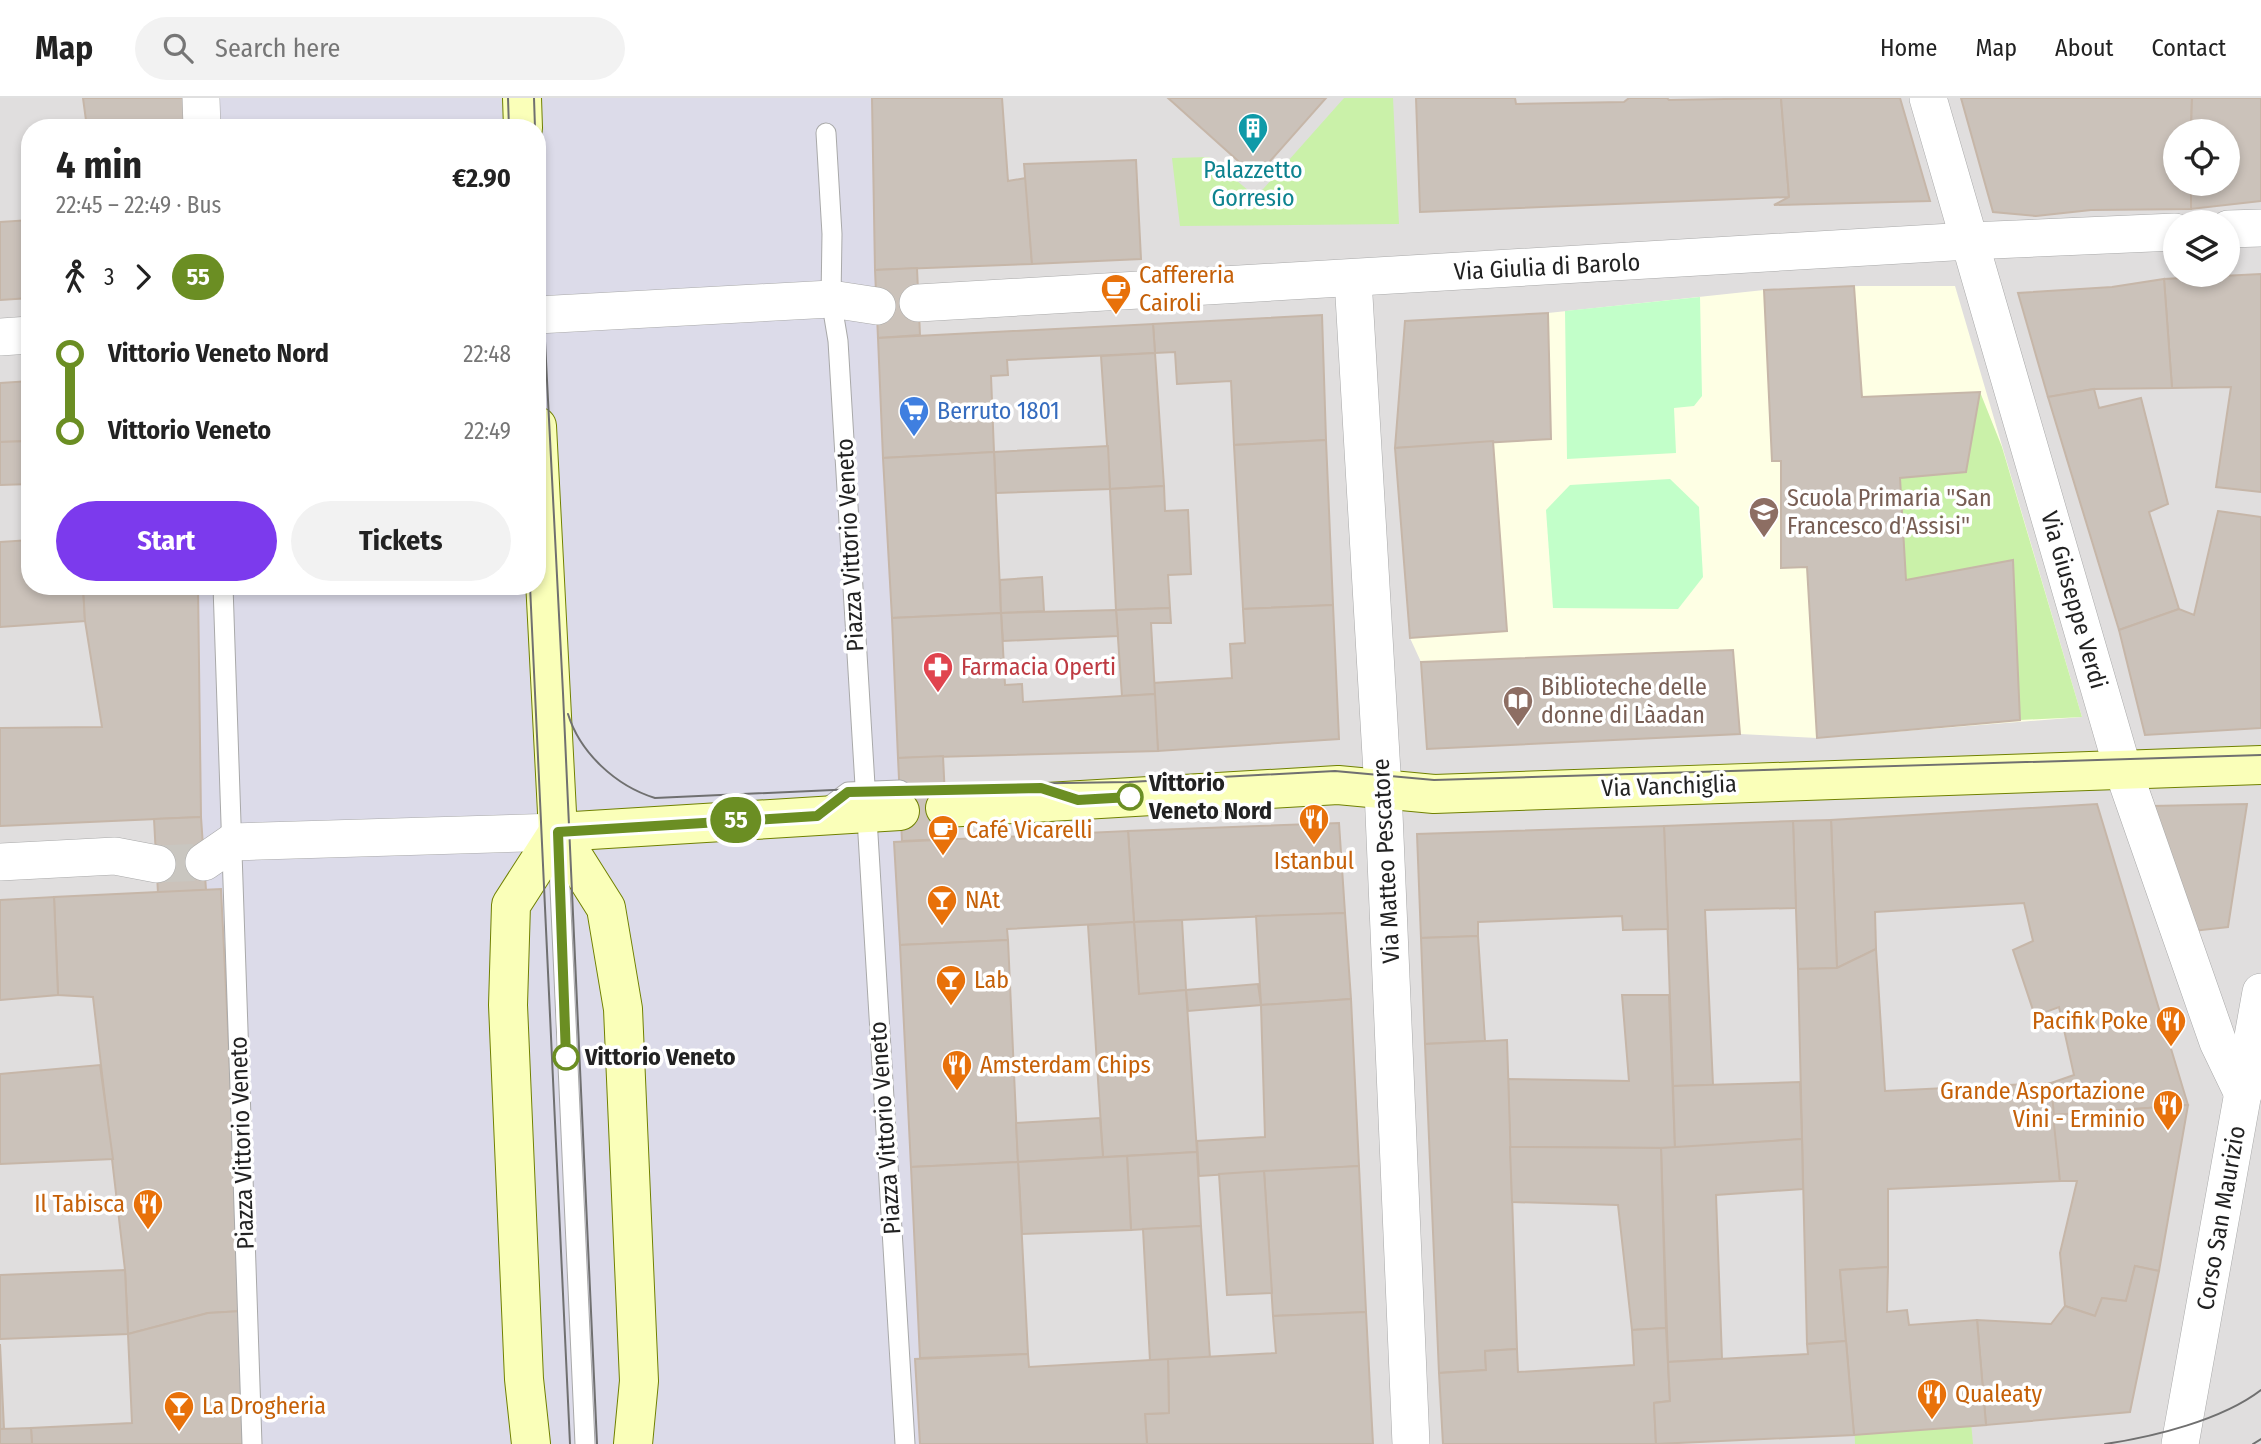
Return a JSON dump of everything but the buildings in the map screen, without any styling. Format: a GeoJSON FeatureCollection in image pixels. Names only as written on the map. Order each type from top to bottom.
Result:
{"type":"FeatureCollection","features":[{"type":"Feature","properties":{"kind":"street"},"geometry":{"type":"LineString","coordinates":[[522,98],[523,119]]}},
{"type":"Feature","properties":{"kind":"street","name":"Via Giuseppe Verdi"},"geometry":{"type":"LineString","coordinates":[[1928,98],[2123,771],[2218,1042],[2243,1094]]}},
{"type":"Feature","properties":{"kind":"street"},"geometry":{"type":"LineString","coordinates":[[2240,229],[2261,228]]}},
{"type":"Feature","properties":{"kind":"street","name":"Via Giulia di Barolo"},"geometry":{"type":"LineString","coordinates":[[918,303],[1969,241],[2163,233]]}},
{"type":"Feature","properties":{"kind":"street","name":"Via Matteo Pescatore"},"geometry":{"type":"LineString","coordinates":[[1353,279],[1383,790],[1412,1444]]}},
{"type":"Feature","properties":{"kind":"street"},"geometry":{"type":"LineString","coordinates":[[546,315],[831,299],[877,306]]}},
{"type":"Feature","properties":{"kind":"street"},"geometry":{"type":"LineString","coordinates":[[0,337],[21,336]]}},
{"type":"Feature","properties":{"kind":"street"},"geometry":{"type":"LineString","coordinates":[[546,595],[558,832],[606,908],[623,1009],[639,1381],[633,1444]]}},
{"type":"Feature","properties":{"kind":"street","name":"Via Vanchiglia"},"geometry":{"type":"LineString","coordinates":[[945,799],[1078,800],[1339,785],[1434,794],[2261,765]]}},
{"type":"Feature","properties":{"kind":"street"},"geometry":{"type":"LineString","coordinates":[[218,852],[817,816],[882,801]]}},
{"type":"Feature","properties":{"kind":"street"},"geometry":{"type":"LineString","coordinates":[[531,1444],[524,1379],[508,1005],[511,905],[558,832]]}},
{"type":"Feature","properties":{"kind":"street"},"geometry":{"type":"LineString","coordinates":[[0,862],[115,856],[157,864]]}},
{"type":"Feature","properties":{"kind":"street","name":"Corso San Maurizio"},"geometry":{"type":"LineString","coordinates":[[2180,1444],[2261,992]]}},
{"type":"Feature","properties":{"kind":"lane","name":"Piazza Vittorio Veneto"},"geometry":{"type":"LineString","coordinates":[[825,133],[832,234],[831,299],[838,341],[882,801],[905,1444]]}},
{"type":"Feature","properties":{"kind":"lane","name":"Piazza Vittorio Veneto"},"geometry":{"type":"LineString","coordinates":[[223,595],[218,852],[252,1444]]}},
{"type":"Feature","properties":{"kind":"lane"},"geometry":{"type":"LineString","coordinates":[[558,832],[585,1444]]}},
{"type":"Feature","properties":{"kind":"shaded area"},"geometry":{"type":"Polygon","coordinates":[[[0,98],[2261,98],[2261,1444],[0,1444],[0,98]]]}},
{"type":"Feature","properties":{"kind":"shaded area"},"geometry":{"type":"Polygon","coordinates":[[[159,98],[887,98],[953,1444],[217,1444],[180,595],[546,595],[546,119],[160,119],[159,98]]]}},
{"type":"Feature","properties":{"kind":"shaded area","name":"Scuola Primaria \"San Francesco d'Assisi\""},"geometry":{"type":"Polygon","coordinates":[[[1955,286],[2082,717],[1817,738],[1740,734],[1427,749],[1421,662],[1410,638],[1507,630],[1493,441],[1551,439],[1548,313],[1764,290],[1955,286]]]}},
{"type":"Feature","properties":{"kind":"green space"},"geometry":{"type":"Polygon","coordinates":[[[1344,98],[1393,98],[1399,224],[1180,226],[1172,158],[1209,157],[1256,197],[1344,98]]]}},
{"type":"Feature","properties":{"kind":"green space"},"geometry":{"type":"Polygon","coordinates":[[[1700,297],[1702,396],[1694,406],[1674,408],[1676,453],[1567,459],[1565,311],[1700,297]]]}},
{"type":"Feature","properties":{"kind":"green space"},"geometry":{"type":"Polygon","coordinates":[[[1980,392],[2002,447],[2082,717],[2020,720],[2013,560],[1906,580],[1900,478],[1966,472],[1980,392]]]}},
{"type":"Feature","properties":{"kind":"green space"},"geometry":{"type":"Polygon","coordinates":[[[1670,479],[1699,507],[1703,577],[1678,609],[1553,608],[1546,510],[1570,485],[1670,479]]]}},
{"type":"Feature","properties":{"kind":"green space"},"geometry":{"type":"Polygon","coordinates":[[[1852,1370],[1967,1379],[1973,1444],[1855,1444],[1852,1370]]]}},
{"type":"Feature","properties":{"kind":"tunnel"},"geometry":{"type":"LineString","coordinates":[[157,864],[204,862]]}},
{"type":"Feature","properties":{"kind":"tram line"},"geometry":{"type":"LineString","coordinates":[[508,98],[509,119]]}},
{"type":"Feature","properties":{"kind":"tram line"},"geometry":{"type":"LineString","coordinates":[[534,98],[535,119]]}},
{"type":"Feature","properties":{"kind":"tram line"},"geometry":{"type":"LineString","coordinates":[[546,361],[597,1444]]}},
{"type":"Feature","properties":{"kind":"tram line"},"geometry":{"type":"LineString","coordinates":[[530,595],[570,1444]]}},
{"type":"Feature","properties":{"kind":"tram line"},"geometry":{"type":"LineString","coordinates":[[568,714],[581,742],[601,766],[627,785],[655,798],[899,787]]}},
{"type":"Feature","properties":{"kind":"tram line"},"geometry":{"type":"LineString","coordinates":[[944,785],[1129,782],[1335,771],[1434,780],[2261,755]]}},
{"type":"Feature","properties":{"kind":"tram line"},"geometry":{"type":"LineString","coordinates":[[2105,1444],[2186,1426],[2227,1410],[2261,1390]]}},
{"type":"Feature","properties":{"kind":"tram line"},"geometry":{"type":"LineString","coordinates":[[2253,1444],[2261,1439]]}},
{"type":"Feature","properties":{"kind":"bus line","name":"55"},"geometry":{"type":"LineString","coordinates":[[566,1057],[558,832],[817,816],[848,792],[1041,788],[1078,800],[1130,797]]}},
{"type":"Feature","properties":{"kind":"place","name":"Palazzetto Gorresio"},"geometry":{"type":"Point","coordinates":[1253,155]}},
{"type":"Feature","properties":{"kind":"place","name":"Caffereria Cairoli"},"geometry":{"type":"Point","coordinates":[1116,316]}},
{"type":"Feature","properties":{"kind":"place","name":"Berruto 1801"},"geometry":{"type":"Point","coordinates":[914,438]}},
{"type":"Feature","properties":{"kind":"place","name":"Scuola Primaria \"San Francesco d'Assisi\""},"geometry":{"type":"Point","coordinates":[1764,539]}},
{"type":"Feature","properties":{"kind":"place","name":"Farmacia Operti"},"geometry":{"type":"Point","coordinates":[938,694]}},
{"type":"Feature","properties":{"kind":"place","name":"Biblioteche delle donne di Làadan"},"geometry":{"type":"Point","coordinates":[1518,728]}},
{"type":"Feature","properties":{"kind":"place","name":"Vittorio Veneto Nord"},"geometry":{"type":"Point","coordinates":[1130,797]}},
{"type":"Feature","properties":{"kind":"place","name":"Istanbul"},"geometry":{"type":"Point","coordinates":[1314,846]}},
{"type":"Feature","properties":{"kind":"place","name":"Café Vicarelli"},"geometry":{"type":"Point","coordinates":[943,857]}},
{"type":"Feature","properties":{"kind":"place","name":"NAt"},"geometry":{"type":"Point","coordinates":[942,927]}},
{"type":"Feature","properties":{"kind":"place","name":"Lab"},"geometry":{"type":"Point","coordinates":[951,1007]}},
{"type":"Feature","properties":{"kind":"place","name":"Pacifik Poke"},"geometry":{"type":"Point","coordinates":[2171,1048]}},
{"type":"Feature","properties":{"kind":"place","name":"Vittorio Veneto"},"geometry":{"type":"Point","coordinates":[566,1057]}},
{"type":"Feature","properties":{"kind":"place","name":"Amsterdam Chips"},"geometry":{"type":"Point","coordinates":[957,1092]}},
{"type":"Feature","properties":{"kind":"place","name":"Grande Asportazione Vini - Erminio"},"geometry":{"type":"Point","coordinates":[2168,1132]}},
{"type":"Feature","properties":{"kind":"place","name":"Il Tabisca"},"geometry":{"type":"Point","coordinates":[148,1231]}},
{"type":"Feature","properties":{"kind":"place","name":"Qualeaty"},"geometry":{"type":"Point","coordinates":[1932,1421]}},
{"type":"Feature","properties":{"kind":"place","name":"La Drogheria"},"geometry":{"type":"Point","coordinates":[179,1433]}}]}
